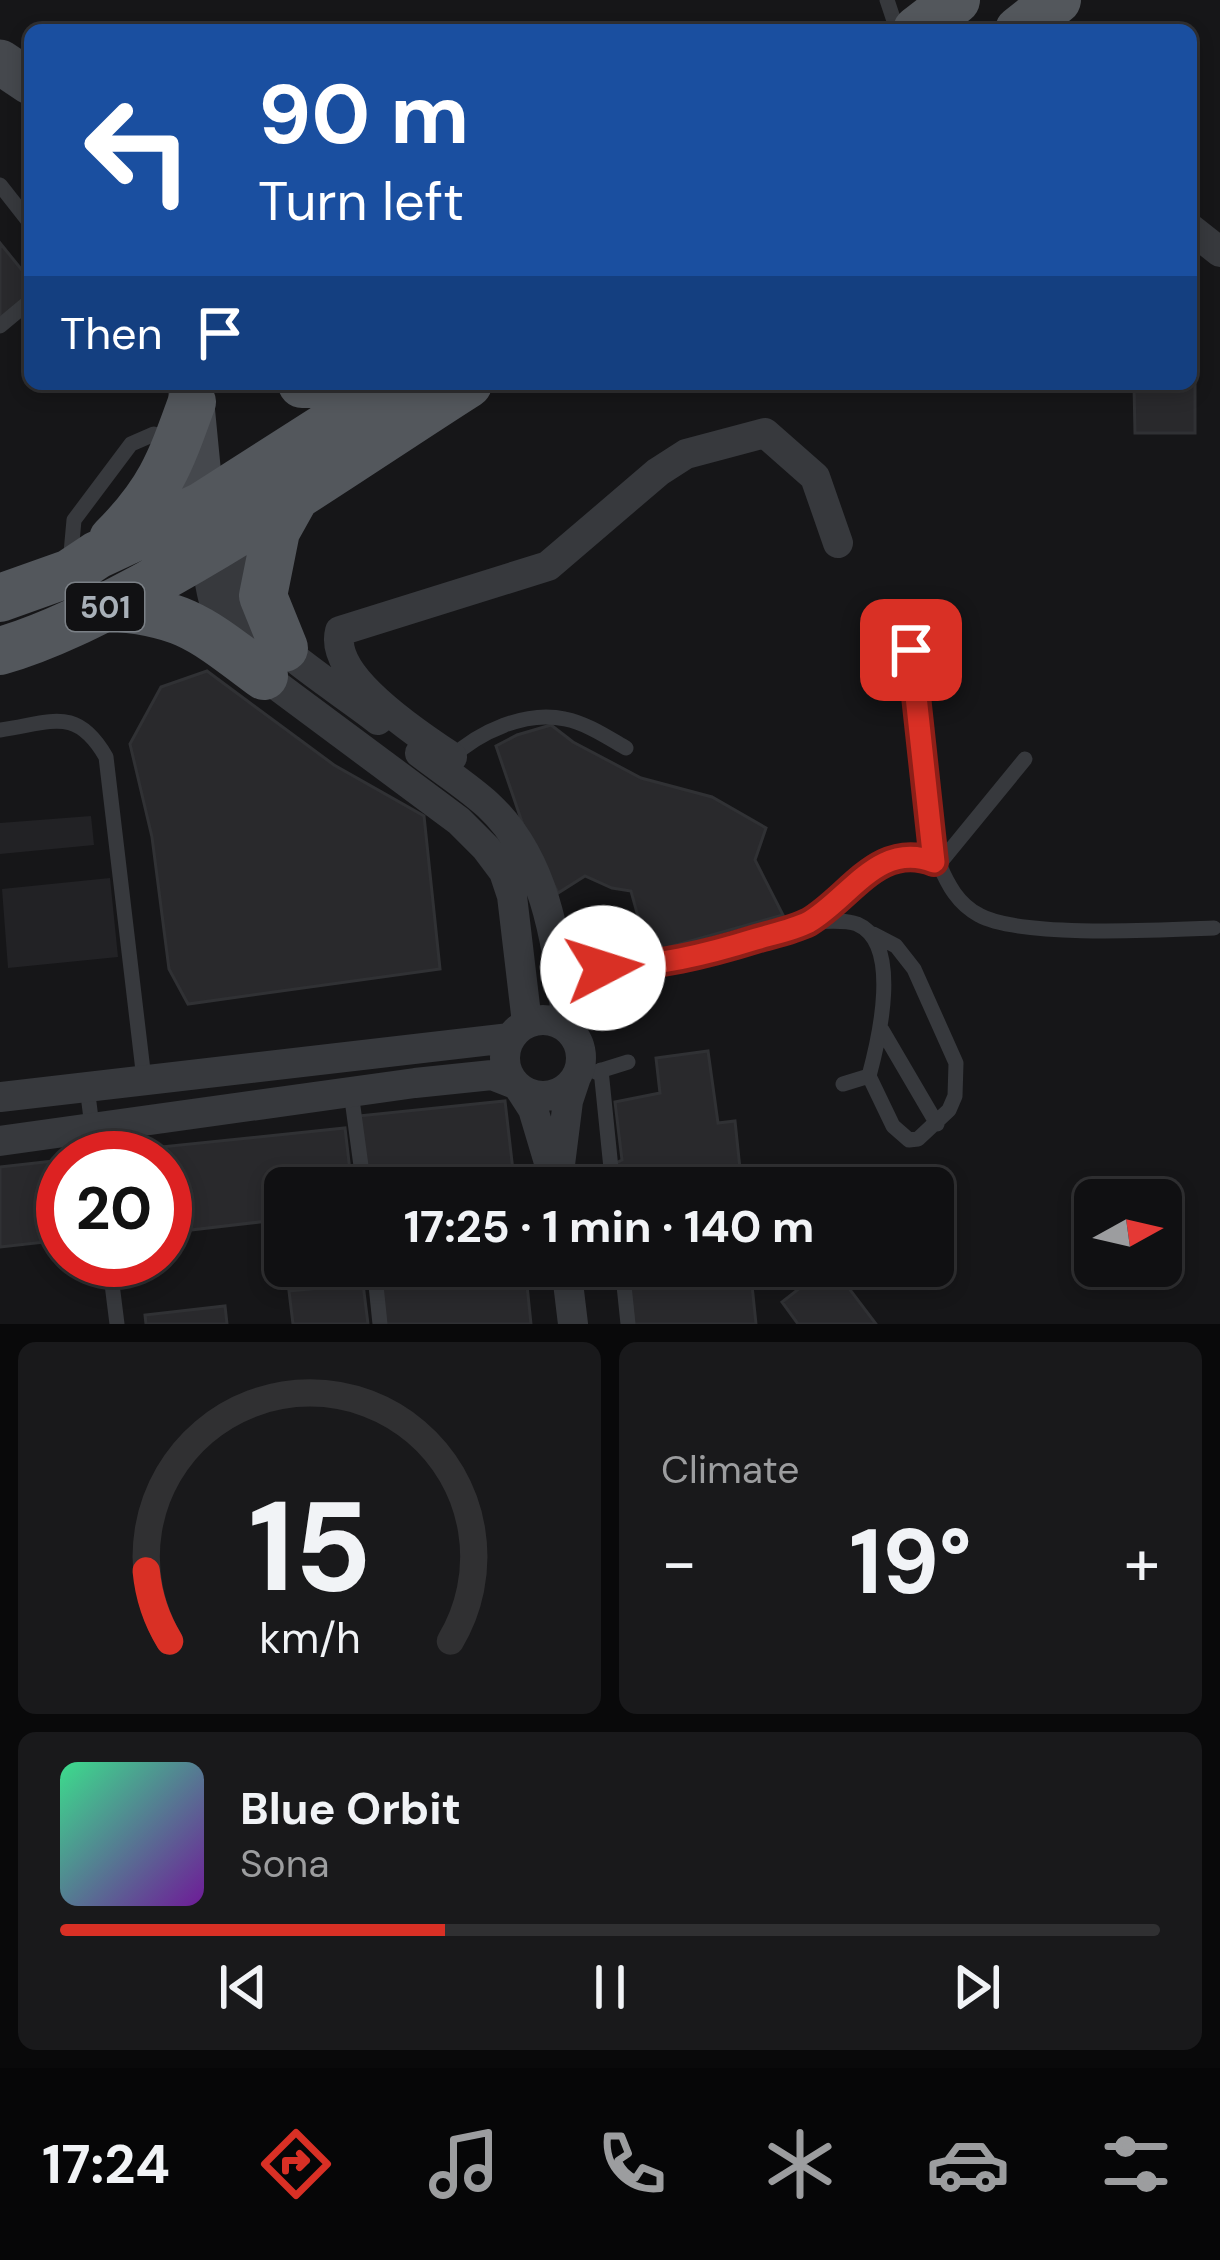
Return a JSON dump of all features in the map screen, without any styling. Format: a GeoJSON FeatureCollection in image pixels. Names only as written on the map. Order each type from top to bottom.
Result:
{"type":"FeatureCollection","features":[{"type":"Feature","properties":{"kind":"main road"},"geometry":{"type":"LineString","coordinates":[[925,24],[956,0]]}},
{"type":"Feature","properties":{"kind":"main road"},"geometry":{"type":"LineString","coordinates":[[1027,24],[1058,0]]}},
{"type":"Feature","properties":{"kind":"main road","name":"501"},"geometry":{"type":"LineString","coordinates":[[315,464],[387,390]]}},
{"type":"Feature","properties":{"kind":"main road","name":"501"},"geometry":{"type":"LineString","coordinates":[[0,651],[106,607],[218,522],[315,464],[457,390]]}},
{"type":"Feature","properties":{"kind":"main road"},"geometry":{"type":"LineString","coordinates":[[195,404],[218,522]]}},
{"type":"Feature","properties":{"kind":"main road"},"geometry":{"type":"LineString","coordinates":[[83,564],[146,506],[195,404]]}},
{"type":"Feature","properties":{"kind":"main road"},"geometry":{"type":"LineString","coordinates":[[274,662],[263,596],[276,531],[315,464]]}},
{"type":"Feature","properties":{"kind":"main road","name":"501"},"geometry":{"type":"LineString","coordinates":[[0,598],[83,564],[218,522]]}},
{"type":"Feature","properties":{"kind":"main road"},"geometry":{"type":"LineString","coordinates":[[106,607],[153,610],[274,662]]}},
{"type":"Feature","properties":{"kind":"street"},"geometry":{"type":"LineString","coordinates":[[588,1074],[568,1029],[541,885],[529,856],[447,763],[386,710],[348,664],[339,648],[340,631],[548,566],[658,472],[686,454],[765,434],[815,477],[838,543]]}},
{"type":"Feature","properties":{"kind":"street"},"geometry":{"type":"LineString","coordinates":[[218,522],[211,596],[219,623],[274,662],[447,763]]}},
{"type":"Feature","properties":{"kind":"street"},"geometry":{"type":"LineString","coordinates":[[274,662],[459,821],[503,872],[512,896],[519,1031]]}},
{"type":"Feature","properties":{"kind":"street"},"geometry":{"type":"LineString","coordinates":[[551,1167],[533,1109],[505,1061],[537,993],[548,976],[560,970]]}},
{"type":"Feature","properties":{"kind":"street"},"geometry":{"type":"LineString","coordinates":[[0,1097],[519,1031],[548,1020],[568,1029]]}},
{"type":"Feature","properties":{"kind":"street"},"geometry":{"type":"LineString","coordinates":[[154,1131],[351,1092],[492,1076],[548,1096],[588,1074]]}},
{"type":"Feature","properties":{"kind":"street"},"geometry":{"type":"LineString","coordinates":[[560,1167],[568,1102],[588,1074]]}},
{"type":"Feature","properties":{"kind":"street"},"geometry":{"type":"LineString","coordinates":[[0,1141],[36,1142]]}},
{"type":"Feature","properties":{"kind":"street"},"geometry":{"type":"LineString","coordinates":[[569,1287],[573,1324]]}},
{"type":"Feature","properties":{"kind":"lane"},"geometry":{"type":"LineString","coordinates":[[0,185],[24,215]]}},
{"type":"Feature","properties":{"kind":"lane"},"geometry":{"type":"LineString","coordinates":[[0,326],[24,306]]}},
{"type":"Feature","properties":{"kind":"lane"},"geometry":{"type":"LineString","coordinates":[[911,650],[937,863],[952,892],[976,914],[1002,924],[1214,928]]}},
{"type":"Feature","properties":{"kind":"lane"},"geometry":{"type":"LineString","coordinates":[[447,763],[503,725],[544,717],[565,718],[626,748]]}},
{"type":"Feature","properties":{"kind":"lane"},"geometry":{"type":"LineString","coordinates":[[0,730],[79,723],[94,736],[106,757],[144,1079]]}},
{"type":"Feature","properties":{"kind":"lane"},"geometry":{"type":"LineString","coordinates":[[937,863],[1024,759]]}},
{"type":"Feature","properties":{"kind":"lane"},"geometry":{"type":"LineString","coordinates":[[809,922],[880,864],[921,857],[937,863]]}},
{"type":"Feature","properties":{"kind":"lane"},"geometry":{"type":"LineString","coordinates":[[560,970],[646,967],[703,955],[809,922],[853,922],[896,946],[914,970],[956,1063],[955,1096],[937,1124],[918,1139],[900,1134],[869,1076],[882,1030],[882,954],[872,934]]}},
{"type":"Feature","properties":{"kind":"lane"},"geometry":{"type":"LineString","coordinates":[[882,1030],[937,1124]]}},
{"type":"Feature","properties":{"kind":"lane"},"geometry":{"type":"LineString","coordinates":[[608,1167],[588,1074],[628,1062]]}},
{"type":"Feature","properties":{"kind":"lane"},"geometry":{"type":"LineString","coordinates":[[843,1084],[869,1076]]}},
{"type":"Feature","properties":{"kind":"lane"},"geometry":{"type":"LineString","coordinates":[[87,1087],[92,1131]]}},
{"type":"Feature","properties":{"kind":"lane"},"geometry":{"type":"LineString","coordinates":[[351,1092],[361,1167]]}},
{"type":"Feature","properties":{"kind":"lane"},"geometry":{"type":"LineString","coordinates":[[112,1287],[116,1324]]}},
{"type":"Feature","properties":{"kind":"lane"},"geometry":{"type":"LineString","coordinates":[[376,1287],[380,1324]]}},
{"type":"Feature","properties":{"kind":"lane"},"geometry":{"type":"LineString","coordinates":[[624,1287],[628,1324]]}},
{"type":"Feature","properties":{"kind":"shaded area"},"geometry":{"type":"Polygon","coordinates":[[[91,816],[94,845],[0,854],[0,823],[91,816]]]}},
{"type":"Feature","properties":{"kind":"shaded area"},"geometry":{"type":"Polygon","coordinates":[[[110,878],[118,957],[8,968],[2,889],[110,878]]]}},
{"type":"Feature","properties":{"kind":"building"},"geometry":{"type":"Polygon","coordinates":[[[0,243],[24,273],[24,301],[0,320],[0,243]]]}},
{"type":"Feature","properties":{"kind":"building"},"geometry":{"type":"Polygon","coordinates":[[[1134,390],[1195,390],[1195,433],[1135,433],[1134,390]]]}},
{"type":"Feature","properties":{"kind":"building"},"geometry":{"type":"Polygon","coordinates":[[[207,671],[334,765],[424,816],[440,969],[188,1004],[169,969],[152,837],[130,744],[161,687],[207,671]]]}},
{"type":"Feature","properties":{"kind":"building"},"geometry":{"type":"Polygon","coordinates":[[[551,725],[641,778],[712,797],[766,828],[755,860],[783,915],[648,953],[631,891],[585,876],[558,893],[524,828],[496,746],[551,725]]]}},
{"type":"Feature","properties":{"kind":"building"},"geometry":{"type":"Polygon","coordinates":[[[708,1051],[718,1123],[735,1121],[740,1167],[616,1167],[622,1160],[615,1102],[660,1093],[656,1058],[708,1051]]]}},
{"type":"Feature","properties":{"kind":"building"},"geometry":{"type":"Polygon","coordinates":[[[505,1101],[513,1167],[365,1167],[358,1116],[505,1101]]]}},
{"type":"Feature","properties":{"kind":"building"},"geometry":{"type":"Polygon","coordinates":[[[345,1128],[350,1167],[264,1167],[264,1221],[192,1230],[192,1144],[345,1128]]]}},
{"type":"Feature","properties":{"kind":"building"},"geometry":{"type":"Polygon","coordinates":[[[36,1163],[36,1243],[0,1247],[0,1167],[36,1163]]]}},
{"type":"Feature","properties":{"kind":"building"},"geometry":{"type":"Polygon","coordinates":[[[363,1287],[368,1324],[293,1324],[289,1291],[363,1287]]]}},
{"type":"Feature","properties":{"kind":"building"},"geometry":{"type":"Polygon","coordinates":[[[381,1287],[527,1287],[531,1324],[386,1324],[381,1287]]]}},
{"type":"Feature","properties":{"kind":"building"},"geometry":{"type":"Polygon","coordinates":[[[630,1287],[752,1287],[756,1324],[634,1324],[630,1287]]]}},
{"type":"Feature","properties":{"kind":"building"},"geometry":{"type":"Polygon","coordinates":[[[801,1287],[848,1287],[876,1324],[798,1324],[782,1302],[801,1287]]]}},
{"type":"Feature","properties":{"kind":"building"},"geometry":{"type":"Polygon","coordinates":[[[225,1306],[227,1324],[146,1324],[145,1315],[225,1306]]]}},
{"type":"Feature","properties":{"kind":"route"},"geometry":{"type":"LineString","coordinates":[[603,968],[646,967],[784,931],[809,922],[880,864],[921,857],[934,862],[911,650]]}}]}
